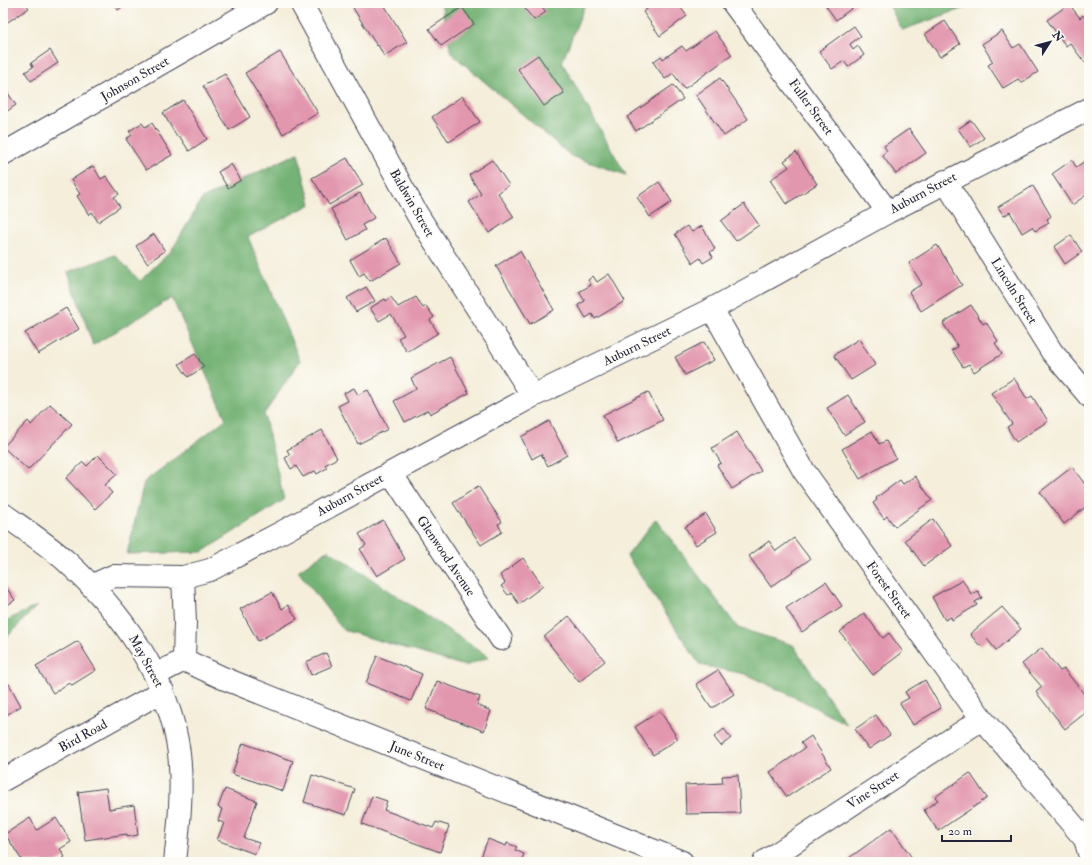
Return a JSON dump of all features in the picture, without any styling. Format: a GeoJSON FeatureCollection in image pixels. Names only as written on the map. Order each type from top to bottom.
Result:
{"type":"FeatureCollection","features":[{"type":"Feature","properties":{"kind":"street","name":"Johnson Street"},"geometry":{"type":"LineString","coordinates":[[3,154],[266,3]]}},
{"type":"Feature","properties":{"kind":"street","name":"Baldwin Street"},"geometry":{"type":"LineString","coordinates":[[301,3],[417,214],[533,396]]}},
{"type":"Feature","properties":{"kind":"street","name":"Fuller Street"},"geometry":{"type":"LineString","coordinates":[[734,3],[888,212]]}},
{"type":"Feature","properties":{"kind":"street","name":"Auburn Street"},"geometry":{"type":"LineString","coordinates":[[92,586],[113,576],[183,577],[210,570],[533,396],[712,309],[945,181],[1089,109]]}},
{"type":"Feature","properties":{"kind":"street","name":"Lincoln Street"},"geometry":{"type":"LineString","coordinates":[[945,181],[1052,352],[1089,396]]}},
{"type":"Feature","properties":{"kind":"street","name":"Forest Street"},"geometry":{"type":"LineString","coordinates":[[712,309],[804,471],[982,719],[1085,839],[1089,853]]}},
{"type":"Feature","properties":{"kind":"street","name":"Glenwood Avenue"},"geometry":{"type":"LineString","coordinates":[[391,473],[501,639]]}},
{"type":"Feature","properties":{"kind":"street","name":"May Street"},"geometry":{"type":"LineString","coordinates":[[3,514],[40,540],[92,586],[123,623],[144,655],[159,683],[173,726],[179,753],[181,789],[175,862]]}},
{"type":"Feature","properties":{"kind":"street"},"geometry":{"type":"LineString","coordinates":[[159,683],[184,660],[185,622],[183,577]]}},
{"type":"Feature","properties":{"kind":"street","name":"June Street"},"geometry":{"type":"LineString","coordinates":[[184,660],[231,681],[682,862]]}},
{"type":"Feature","properties":{"kind":"street","name":"Bird Road"},"geometry":{"type":"LineString","coordinates":[[3,780],[159,683]]}},
{"type":"Feature","properties":{"kind":"street","name":"Vine Street"},"geometry":{"type":"LineString","coordinates":[[764,862],[982,719]]}},
{"type":"Feature","properties":{"kind":"green space"},"geometry":{"type":"Polygon","coordinates":[[[441,3],[579,3],[584,7],[562,62],[626,175],[571,156],[451,53],[441,3]]]}},
{"type":"Feature","properties":{"kind":"green space"},"geometry":{"type":"Polygon","coordinates":[[[888,3],[968,3],[970,6],[902,30],[888,3]]]}},
{"type":"Feature","properties":{"kind":"green space"},"geometry":{"type":"Polygon","coordinates":[[[298,153],[311,204],[248,237],[300,361],[264,414],[284,500],[202,552],[127,554],[144,482],[226,419],[172,298],[93,345],[68,272],[115,255],[140,281],[172,250],[202,199],[298,153]]]}},
{"type":"Feature","properties":{"kind":"green space"},"geometry":{"type":"Polygon","coordinates":[[[656,519],[738,628],[793,645],[846,724],[801,700],[745,674],[700,665],[627,556],[656,519]]]}},
{"type":"Feature","properties":{"kind":"green space"},"geometry":{"type":"Polygon","coordinates":[[[328,550],[489,657],[465,666],[343,630],[298,571],[328,550]]]}},
{"type":"Feature","properties":{"kind":"green space"},"geometry":{"type":"Polygon","coordinates":[[[37,606],[3,641],[3,622],[37,606]]]}},
{"type":"Feature","properties":{"kind":"building"},"geometry":{"type":"Polygon","coordinates":[[[3,3],[25,3],[29,8],[3,25],[3,3]]]}},
{"type":"Feature","properties":{"kind":"building"},"geometry":{"type":"Polygon","coordinates":[[[112,3],[127,3],[118,10],[112,3]]]}},
{"type":"Feature","properties":{"kind":"building"},"geometry":{"type":"Polygon","coordinates":[[[361,3],[383,3],[407,42],[384,56],[353,8],[361,3]]]}},
{"type":"Feature","properties":{"kind":"building"},"geometry":{"type":"Polygon","coordinates":[[[539,3],[546,12],[534,20],[521,4],[539,3]]]}},
{"type":"Feature","properties":{"kind":"building"},"geometry":{"type":"Polygon","coordinates":[[[655,3],[677,3],[687,16],[660,36],[643,12],[655,3]]]}},
{"type":"Feature","properties":{"kind":"building"},"geometry":{"type":"Polygon","coordinates":[[[824,3],[859,3],[836,20],[824,3]]]}},
{"type":"Feature","properties":{"kind":"building"},"geometry":{"type":"Polygon","coordinates":[[[1069,4],[1080,18],[1083,15],[1089,24],[1089,61],[1085,63],[1070,43],[1066,46],[1047,20],[1069,4]]]}},
{"type":"Feature","properties":{"kind":"building"},"geometry":{"type":"Polygon","coordinates":[[[462,7],[474,24],[441,46],[429,29],[462,7]]]}},
{"type":"Feature","properties":{"kind":"building"},"geometry":{"type":"Polygon","coordinates":[[[945,21],[960,44],[940,57],[925,34],[945,21]]]}},
{"type":"Feature","properties":{"kind":"building"},"geometry":{"type":"Polygon","coordinates":[[[854,26],[861,36],[850,44],[853,50],[858,46],[864,55],[848,67],[844,61],[832,69],[819,51],[854,26]]]}},
{"type":"Feature","properties":{"kind":"building"},"geometry":{"type":"Polygon","coordinates":[[[715,31],[732,55],[684,89],[673,73],[665,79],[653,62],[661,56],[663,59],[682,46],[686,51],[715,31]]]}},
{"type":"Feature","properties":{"kind":"building"},"geometry":{"type":"Polygon","coordinates":[[[1002,31],[1013,48],[1020,44],[1038,72],[1021,83],[1018,79],[1003,88],[988,65],[993,62],[982,44],[1002,31]]]}},
{"type":"Feature","properties":{"kind":"building"},"geometry":{"type":"Polygon","coordinates":[[[50,50],[58,63],[31,81],[25,72],[33,67],[31,63],[50,50]]]}},
{"type":"Feature","properties":{"kind":"building"},"geometry":{"type":"Polygon","coordinates":[[[280,52],[318,113],[283,134],[245,73],[280,52]]]}},
{"type":"Feature","properties":{"kind":"building"},"geometry":{"type":"Polygon","coordinates":[[[538,55],[564,93],[544,106],[518,69],[538,55]]]}},
{"type":"Feature","properties":{"kind":"building"},"geometry":{"type":"Polygon","coordinates":[[[225,74],[250,117],[229,130],[203,86],[225,74]]]}},
{"type":"Feature","properties":{"kind":"building"},"geometry":{"type":"Polygon","coordinates":[[[720,78],[748,119],[724,136],[696,95],[720,78]]]}},
{"type":"Feature","properties":{"kind":"building"},"geometry":{"type":"Polygon","coordinates":[[[673,85],[683,99],[636,131],[627,117],[673,85]]]}},
{"type":"Feature","properties":{"kind":"building"},"geometry":{"type":"Polygon","coordinates":[[[5,89],[16,105],[6,112],[3,107],[3,90],[5,89]]]}},
{"type":"Feature","properties":{"kind":"building"},"geometry":{"type":"Polygon","coordinates":[[[462,96],[480,122],[449,142],[432,117],[462,96]]]}},
{"type":"Feature","properties":{"kind":"building"},"geometry":{"type":"Polygon","coordinates":[[[183,100],[207,139],[189,151],[180,137],[177,137],[163,113],[183,100]]]}},
{"type":"Feature","properties":{"kind":"building"},"geometry":{"type":"Polygon","coordinates":[[[971,120],[984,138],[971,147],[958,129],[971,120]]]}},
{"type":"Feature","properties":{"kind":"building"},"geometry":{"type":"Polygon","coordinates":[[[142,123],[145,127],[152,123],[172,155],[146,170],[126,139],[132,135],[129,131],[142,123]]]}},
{"type":"Feature","properties":{"kind":"building"},"geometry":{"type":"Polygon","coordinates":[[[909,129],[926,153],[896,174],[882,155],[887,151],[884,146],[909,129]]]}},
{"type":"Feature","properties":{"kind":"building"},"geometry":{"type":"Polygon","coordinates":[[[796,152],[817,184],[786,204],[770,180],[789,167],[784,161],[796,152]]]}},
{"type":"Feature","properties":{"kind":"building"},"geometry":{"type":"Polygon","coordinates":[[[347,158],[363,185],[329,205],[312,178],[347,158]]]}},
{"type":"Feature","properties":{"kind":"building"},"geometry":{"type":"Polygon","coordinates":[[[492,160],[509,185],[498,193],[514,217],[489,233],[469,202],[481,194],[469,175],[492,160]]]}},
{"type":"Feature","properties":{"kind":"building"},"geometry":{"type":"Polygon","coordinates":[[[1072,160],[1076,167],[1085,161],[1089,167],[1089,193],[1072,205],[1052,174],[1072,160]]]}},
{"type":"Feature","properties":{"kind":"building"},"geometry":{"type":"Polygon","coordinates":[[[231,164],[241,180],[228,188],[218,172],[231,164]]]}},
{"type":"Feature","properties":{"kind":"building"},"geometry":{"type":"Polygon","coordinates":[[[93,166],[101,179],[106,176],[119,194],[114,197],[120,207],[98,222],[92,212],[89,215],[77,196],[80,194],[71,180],[93,166]]]}},
{"type":"Feature","properties":{"kind":"building"},"geometry":{"type":"Polygon","coordinates":[[[659,182],[672,202],[650,217],[637,197],[659,182]]]}},
{"type":"Feature","properties":{"kind":"building"},"geometry":{"type":"Polygon","coordinates":[[[1033,186],[1051,216],[1047,219],[1049,223],[1035,231],[1032,227],[1022,233],[1010,212],[1004,216],[998,207],[1033,186]]]}},
{"type":"Feature","properties":{"kind":"building"},"geometry":{"type":"Polygon","coordinates":[[[360,193],[374,218],[362,225],[365,230],[348,240],[331,209],[360,193]]]}},
{"type":"Feature","properties":{"kind":"building"},"geometry":{"type":"Polygon","coordinates":[[[744,204],[759,225],[736,241],[721,221],[744,204]]]}},
{"type":"Feature","properties":{"kind":"building"},"geometry":{"type":"Polygon","coordinates":[[[687,226],[692,232],[702,226],[715,249],[710,252],[713,257],[703,263],[700,258],[693,263],[675,234],[687,226]]]}},
{"type":"Feature","properties":{"kind":"building"},"geometry":{"type":"Polygon","coordinates":[[[154,234],[165,251],[147,263],[136,246],[154,234]]]}},
{"type":"Feature","properties":{"kind":"building"},"geometry":{"type":"Polygon","coordinates":[[[1071,235],[1082,252],[1065,264],[1054,247],[1071,235]]]}},
{"type":"Feature","properties":{"kind":"building"},"geometry":{"type":"Polygon","coordinates":[[[386,238],[401,263],[370,281],[364,273],[359,276],[350,260],[386,238]]]}},
{"type":"Feature","properties":{"kind":"building"},"geometry":{"type":"Polygon","coordinates":[[[937,245],[962,285],[921,311],[909,292],[922,284],[909,263],[937,245]]]}},
{"type":"Feature","properties":{"kind":"building"},"geometry":{"type":"Polygon","coordinates":[[[520,251],[554,310],[530,324],[496,266],[520,251]]]}},
{"type":"Feature","properties":{"kind":"building"},"geometry":{"type":"Polygon","coordinates":[[[609,274],[625,301],[595,319],[592,314],[586,318],[578,305],[585,301],[579,292],[591,285],[588,280],[593,276],[597,282],[609,274]]]}},
{"type":"Feature","properties":{"kind":"building"},"geometry":{"type":"Polygon","coordinates":[[[366,287],[375,301],[356,312],[347,298],[366,287]]]}},
{"type":"Feature","properties":{"kind":"building"},"geometry":{"type":"Polygon","coordinates":[[[391,297],[398,307],[416,297],[423,308],[426,306],[434,317],[430,320],[438,333],[407,352],[398,338],[404,335],[391,314],[379,321],[370,308],[385,299],[386,301],[391,297]]]}},
{"type":"Feature","properties":{"kind":"building"},"geometry":{"type":"Polygon","coordinates":[[[971,305],[983,324],[986,322],[998,341],[995,343],[1002,354],[974,372],[969,364],[963,367],[952,350],[958,347],[943,323],[971,305]]]}},
{"type":"Feature","properties":{"kind":"building"},"geometry":{"type":"Polygon","coordinates":[[[66,308],[79,329],[38,354],[25,333],[66,308]]]}},
{"type":"Feature","properties":{"kind":"building"},"geometry":{"type":"Polygon","coordinates":[[[859,339],[875,365],[851,380],[834,355],[859,339]]]}},
{"type":"Feature","properties":{"kind":"building"},"geometry":{"type":"Polygon","coordinates":[[[704,342],[714,360],[685,375],[675,357],[704,342]]]}},
{"type":"Feature","properties":{"kind":"building"},"geometry":{"type":"Polygon","coordinates":[[[195,354],[204,367],[188,377],[179,364],[195,354]]]}},
{"type":"Feature","properties":{"kind":"building"},"geometry":{"type":"Polygon","coordinates":[[[450,357],[469,393],[430,414],[428,410],[405,422],[394,401],[416,389],[411,378],[450,357]]]}},
{"type":"Feature","properties":{"kind":"building"},"geometry":{"type":"Polygon","coordinates":[[[1014,378],[1027,399],[1032,396],[1048,421],[1016,442],[1007,427],[1012,424],[991,393],[1014,378]]]}},
{"type":"Feature","properties":{"kind":"building"},"geometry":{"type":"Polygon","coordinates":[[[354,388],[358,395],[368,390],[388,429],[358,444],[338,406],[348,401],[344,393],[354,388]]]}},
{"type":"Feature","properties":{"kind":"building"},"geometry":{"type":"Polygon","coordinates":[[[648,392],[663,420],[618,443],[603,415],[648,392]]]}},
{"type":"Feature","properties":{"kind":"building"},"geometry":{"type":"Polygon","coordinates":[[[848,395],[865,422],[844,435],[827,408],[848,395]]]}},
{"type":"Feature","properties":{"kind":"building"},"geometry":{"type":"Polygon","coordinates":[[[50,404],[72,424],[28,470],[3,447],[28,421],[31,425],[50,404]]]}},
{"type":"Feature","properties":{"kind":"building"},"geometry":{"type":"Polygon","coordinates":[[[549,421],[567,455],[548,466],[541,454],[532,459],[521,437],[549,421]]]}},
{"type":"Feature","properties":{"kind":"building"},"geometry":{"type":"Polygon","coordinates":[[[322,430],[337,458],[325,465],[327,468],[317,474],[315,471],[303,477],[296,466],[291,469],[285,458],[290,455],[287,450],[322,430]]]}},
{"type":"Feature","properties":{"kind":"building"},"geometry":{"type":"Polygon","coordinates":[[[872,431],[879,444],[886,441],[896,458],[860,479],[842,449],[872,431]]]}},
{"type":"Feature","properties":{"kind":"building"},"geometry":{"type":"Polygon","coordinates":[[[737,432],[761,471],[732,489],[717,465],[721,463],[712,448],[737,432]]]}},
{"type":"Feature","properties":{"kind":"building"},"geometry":{"type":"Polygon","coordinates":[[[98,455],[117,474],[105,485],[112,493],[95,509],[66,478],[83,462],[87,466],[98,455]]]}},
{"type":"Feature","properties":{"kind":"building"},"geometry":{"type":"Polygon","coordinates":[[[1072,467],[1084,483],[1089,479],[1089,508],[1087,506],[1064,524],[1040,492],[1072,467]]]}},
{"type":"Feature","properties":{"kind":"building"},"geometry":{"type":"Polygon","coordinates":[[[915,476],[932,500],[895,527],[887,516],[884,519],[873,503],[877,500],[876,498],[900,480],[903,484],[915,476]]]}},
{"type":"Feature","properties":{"kind":"building"},"geometry":{"type":"Polygon","coordinates":[[[478,486],[502,522],[498,524],[502,532],[481,545],[453,503],[478,486]]]}},
{"type":"Feature","properties":{"kind":"building"},"geometry":{"type":"Polygon","coordinates":[[[706,514],[717,532],[696,545],[685,527],[706,514]]]}},
{"type":"Feature","properties":{"kind":"building"},"geometry":{"type":"Polygon","coordinates":[[[933,519],[952,546],[924,566],[905,540],[933,519]]]}},
{"type":"Feature","properties":{"kind":"building"},"geometry":{"type":"Polygon","coordinates":[[[383,520],[405,559],[377,576],[360,549],[366,545],[359,534],[383,520]]]}},
{"type":"Feature","properties":{"kind":"building"},"geometry":{"type":"Polygon","coordinates":[[[794,538],[810,559],[771,587],[749,556],[769,541],[776,551],[794,538]]]}},
{"type":"Feature","properties":{"kind":"building"},"geometry":{"type":"Polygon","coordinates":[[[523,558],[543,586],[519,604],[511,593],[508,595],[501,586],[505,583],[500,575],[523,558]]]}},
{"type":"Feature","properties":{"kind":"building"},"geometry":{"type":"Polygon","coordinates":[[[963,580],[971,594],[978,591],[982,598],[975,602],[977,605],[952,620],[951,617],[945,620],[932,597],[963,580]]]}},
{"type":"Feature","properties":{"kind":"building"},"geometry":{"type":"Polygon","coordinates":[[[826,582],[842,606],[802,632],[786,608],[826,582]]]}},
{"type":"Feature","properties":{"kind":"building"},"geometry":{"type":"Polygon","coordinates":[[[3,583],[15,600],[3,608],[3,583]]]}},
{"type":"Feature","properties":{"kind":"building"},"geometry":{"type":"Polygon","coordinates":[[[272,592],[282,609],[288,605],[297,619],[258,641],[240,609],[272,592]]]}},
{"type":"Feature","properties":{"kind":"building"},"geometry":{"type":"Polygon","coordinates":[[[1002,607],[1021,629],[996,650],[987,639],[980,646],[970,634],[1002,607]]]}},
{"type":"Feature","properties":{"kind":"building"},"geometry":{"type":"Polygon","coordinates":[[[864,613],[883,638],[889,633],[903,652],[873,675],[840,632],[864,613]]]}},
{"type":"Feature","properties":{"kind":"building"},"geometry":{"type":"Polygon","coordinates":[[[569,616],[605,661],[579,682],[544,637],[569,616]]]}},
{"type":"Feature","properties":{"kind":"building"},"geometry":{"type":"Polygon","coordinates":[[[78,641],[96,670],[72,685],[69,683],[53,693],[36,666],[78,641]]]}},
{"type":"Feature","properties":{"kind":"building"},"geometry":{"type":"Polygon","coordinates":[[[1042,648],[1060,671],[1064,669],[1089,700],[1089,710],[1065,729],[1036,692],[1042,687],[1022,664],[1042,648]]]}},
{"type":"Feature","properties":{"kind":"building"},"geometry":{"type":"Polygon","coordinates":[[[326,653],[332,666],[311,675],[306,662],[326,653]]]}},
{"type":"Feature","properties":{"kind":"building"},"geometry":{"type":"Polygon","coordinates":[[[377,656],[422,674],[411,701],[366,683],[377,656]]]}},
{"type":"Feature","properties":{"kind":"building"},"geometry":{"type":"Polygon","coordinates":[[[718,670],[734,694],[714,707],[711,707],[696,684],[718,670]]]}},
{"type":"Feature","properties":{"kind":"building"},"geometry":{"type":"Polygon","coordinates":[[[925,680],[941,708],[913,725],[900,703],[909,698],[905,692],[925,680]]]}},
{"type":"Feature","properties":{"kind":"building"},"geometry":{"type":"Polygon","coordinates":[[[437,681],[480,697],[477,705],[491,711],[484,731],[426,709],[437,681]]]}},
{"type":"Feature","properties":{"kind":"building"},"geometry":{"type":"Polygon","coordinates":[[[9,684],[21,706],[3,717],[3,687],[9,684]]]}},
{"type":"Feature","properties":{"kind":"building"},"geometry":{"type":"Polygon","coordinates":[[[660,711],[678,739],[653,755],[635,727],[660,711]]]}},
{"type":"Feature","properties":{"kind":"building"},"geometry":{"type":"Polygon","coordinates":[[[876,715],[890,735],[869,749],[855,729],[876,715]]]}},
{"type":"Feature","properties":{"kind":"building"},"geometry":{"type":"Polygon","coordinates":[[[724,729],[731,738],[721,746],[714,737],[724,729]]]}},
{"type":"Feature","properties":{"kind":"building"},"geometry":{"type":"Polygon","coordinates":[[[811,736],[831,768],[787,797],[770,772],[805,748],[801,743],[811,736]]]}},
{"type":"Feature","properties":{"kind":"building"},"geometry":{"type":"Polygon","coordinates":[[[243,743],[293,761],[283,791],[232,774],[243,743]]]}},
{"type":"Feature","properties":{"kind":"building"},"geometry":{"type":"Polygon","coordinates":[[[970,773],[987,798],[938,831],[924,810],[938,800],[935,797],[970,773]]]}},
{"type":"Feature","properties":{"kind":"building"},"geometry":{"type":"Polygon","coordinates":[[[312,775],[355,789],[346,815],[304,802],[312,775]]]}},
{"type":"Feature","properties":{"kind":"building"},"geometry":{"type":"Polygon","coordinates":[[[738,775],[740,813],[686,814],[685,785],[723,783],[722,776],[738,775]]]}},
{"type":"Feature","properties":{"kind":"building"},"geometry":{"type":"Polygon","coordinates":[[[106,788],[109,809],[134,805],[138,835],[127,837],[127,834],[85,840],[78,792],[106,788]]]}},
{"type":"Feature","properties":{"kind":"building"},"geometry":{"type":"Polygon","coordinates":[[[225,789],[257,801],[244,838],[259,843],[255,854],[217,840],[224,823],[218,821],[222,809],[218,807],[225,789]]]}},
{"type":"Feature","properties":{"kind":"building"},"geometry":{"type":"Polygon","coordinates":[[[372,796],[387,801],[384,810],[433,828],[436,822],[449,826],[440,852],[362,824],[372,796]]]}},
{"type":"Feature","properties":{"kind":"building"},"geometry":{"type":"Polygon","coordinates":[[[30,818],[37,830],[56,818],[71,842],[60,849],[65,857],[57,862],[23,862],[5,834],[30,818]]]}},
{"type":"Feature","properties":{"kind":"building"},"geometry":{"type":"Polygon","coordinates":[[[891,828],[915,862],[852,862],[849,858],[891,828]]]}},
{"type":"Feature","properties":{"kind":"building"},"geometry":{"type":"Polygon","coordinates":[[[488,839],[506,846],[507,843],[517,847],[515,850],[524,854],[521,862],[479,862],[488,839]]]}}]}
